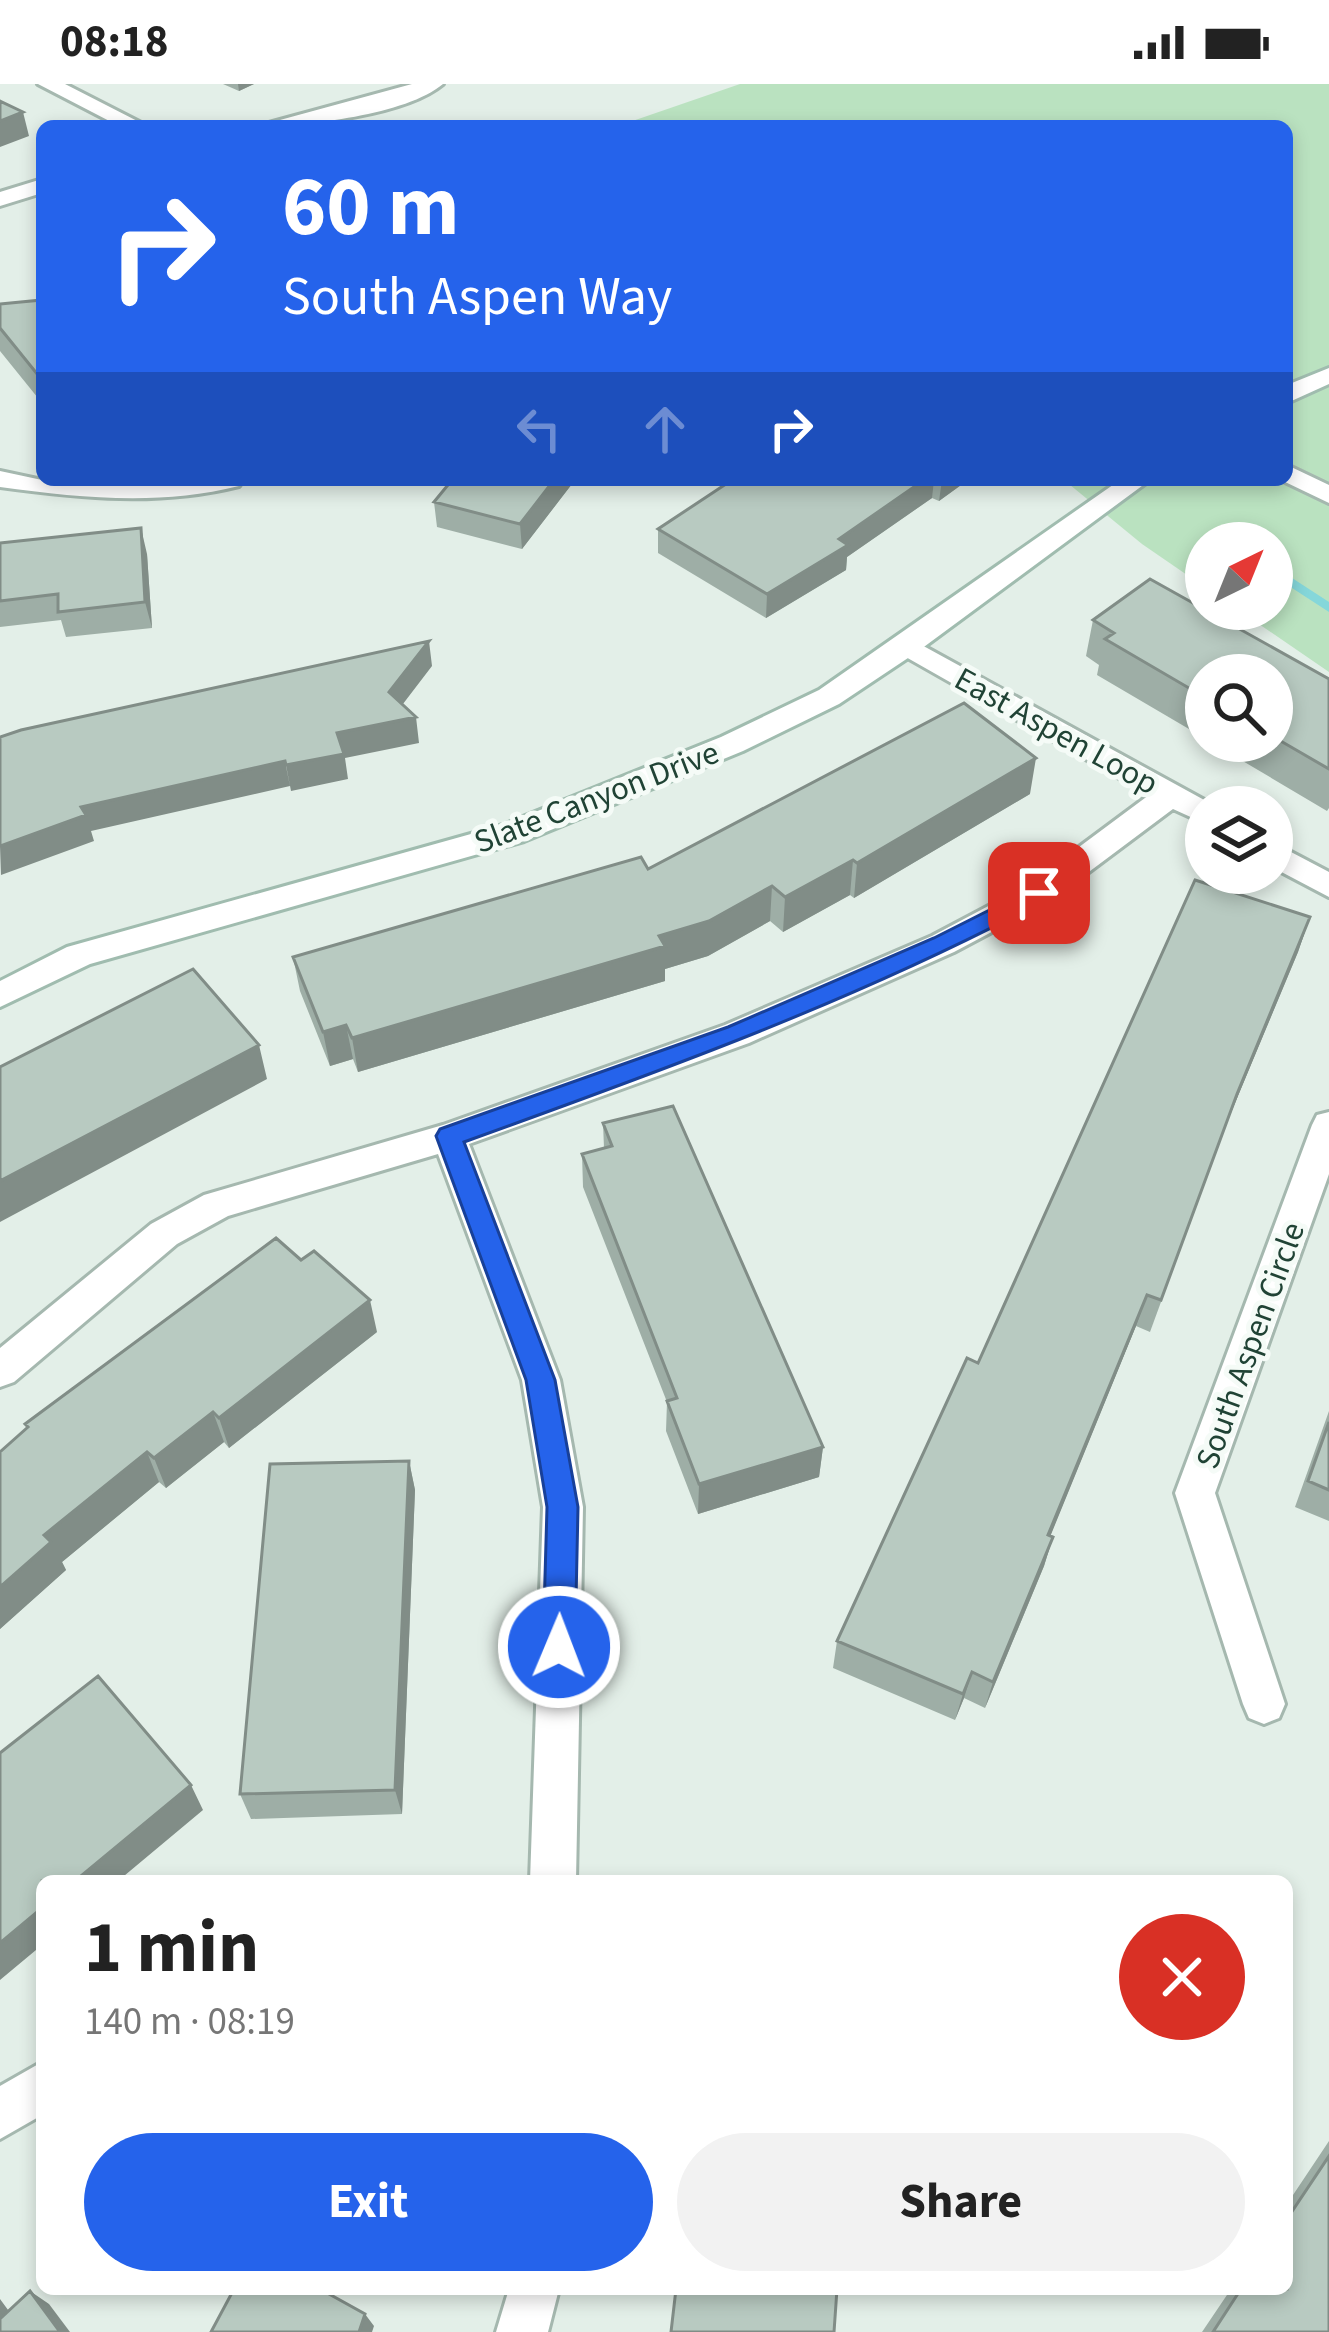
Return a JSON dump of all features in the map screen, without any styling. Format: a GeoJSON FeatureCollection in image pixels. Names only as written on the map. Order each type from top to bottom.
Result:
{"type":"FeatureCollection","features":[{"type":"Feature","properties":{"kind":"street"},"geometry":{"type":"LineString","coordinates":[[48,84],[123,120]]}},
{"type":"Feature","properties":{"kind":"street"},"geometry":{"type":"LineString","coordinates":[[300,120],[359,109],[433,84]]}},
{"type":"Feature","properties":{"kind":"street"},"geometry":{"type":"LineString","coordinates":[[0,199],[36,188]]}},
{"type":"Feature","properties":{"kind":"street"},"geometry":{"type":"LineString","coordinates":[[1293,392],[1329,375]]}},
{"type":"Feature","properties":{"kind":"street"},"geometry":{"type":"LineString","coordinates":[[1293,476],[1329,495]]}},
{"type":"Feature","properties":{"kind":"street"},"geometry":{"type":"LineString","coordinates":[[0,479],[36,484]]}},
{"type":"Feature","properties":{"kind":"street"},"geometry":{"type":"LineString","coordinates":[[52,486],[209,486]]}},
{"type":"Feature","properties":{"kind":"street","name":"Slate Canyon Drive"},"geometry":{"type":"LineString","coordinates":[[0,995],[79,955],[513,833],[733,744],[829,697],[1129,486]]}},
{"type":"Feature","properties":{"kind":"street","name":"East Aspen Loop"},"geometry":{"type":"LineString","coordinates":[[907,646],[1185,802]]}},
{"type":"Feature","properties":{"kind":"street"},"geometry":{"type":"LineString","coordinates":[[0,1372],[164,1234],[217,1205],[449,1136],[737,1034],[943,944],[1039,893],[1172,794]]}},
{"type":"Feature","properties":{"kind":"street"},"geometry":{"type":"LineString","coordinates":[[1293,865],[1329,886]]}},
{"type":"Feature","properties":{"kind":"street","name":"South Aspen Circle"},"geometry":{"type":"LineString","coordinates":[[1264,1704],[1195,1493],[1329,1125]]}},
{"type":"Feature","properties":{"kind":"street"},"geometry":{"type":"LineString","coordinates":[[449,1136],[541,1380],[562,1507],[553,1875]]}},
{"type":"Feature","properties":{"kind":"street"},"geometry":{"type":"LineString","coordinates":[[0,2115],[36,2090]]}},
{"type":"Feature","properties":{"kind":"street"},"geometry":{"type":"LineString","coordinates":[[522,2332],[532,2295]]}},
{"type":"Feature","properties":{"kind":"green space"},"geometry":{"type":"Polygon","coordinates":[[[740,84],[1329,84],[1329,672],[1268,630],[1293,630],[1293,522],[1185,522],[1185,574],[1071,486],[1293,486],[1293,120],[635,120],[740,84]]]}},
{"type":"Feature","properties":{"kind":"building"},"geometry":{"type":"Polygon","coordinates":[[[0,101],[23,112],[0,121],[0,101]]]}},
{"type":"Feature","properties":{"kind":"building"},"geometry":{"type":"Polygon","coordinates":[[[36,301],[36,373],[0,328],[0,304],[36,301]]]}},
{"type":"Feature","properties":{"kind":"building"},"geometry":{"type":"Polygon","coordinates":[[[447,486],[549,486],[520,524],[434,502],[447,486]]]}},
{"type":"Feature","properties":{"kind":"building"},"geometry":{"type":"Polygon","coordinates":[[[723,486],[915,486],[839,539],[848,545],[767,594],[658,529],[723,486]]]}},
{"type":"Feature","properties":{"kind":"building"},"geometry":{"type":"Polygon","coordinates":[[[141,528],[145,602],[58,612],[58,594],[0,601],[0,543],[141,528]]]}},
{"type":"Feature","properties":{"kind":"building"},"geometry":{"type":"Polygon","coordinates":[[[1150,579],[1185,599],[1185,630],[1241,630],[1284,654],[1185,654],[1185,686],[1105,639],[1114,633],[1093,620],[1150,579]]]}},
{"type":"Feature","properties":{"kind":"building"},"geometry":{"type":"Polygon","coordinates":[[[429,641],[389,692],[416,717],[337,733],[344,754],[286,765],[285,761],[81,807],[86,815],[0,846],[0,737],[429,641]]]}},
{"type":"Feature","properties":{"kind":"building"},"geometry":{"type":"Polygon","coordinates":[[[1293,659],[1329,679],[1329,769],[1293,748],[1293,659]]]}},
{"type":"Feature","properties":{"kind":"building"},"geometry":{"type":"Polygon","coordinates":[[[964,703],[1036,758],[857,863],[853,860],[785,897],[772,886],[709,921],[659,936],[665,946],[352,1038],[346,1025],[323,1032],[293,957],[641,857],[648,869],[964,703]]]}},
{"type":"Feature","properties":{"kind":"building"},"geometry":{"type":"Polygon","coordinates":[[[1189,894],[1239,894],[1310,917],[1237,1094],[1161,1300],[1147,1295],[993,1682],[972,1672],[963,1694],[837,1641],[967,1358],[978,1363],[1189,894]]]}},
{"type":"Feature","properties":{"kind":"building"},"geometry":{"type":"Polygon","coordinates":[[[193,969],[259,1045],[0,1181],[0,1067],[193,969]]]}},
{"type":"Feature","properties":{"kind":"building"},"geometry":{"type":"Polygon","coordinates":[[[673,1106],[823,1447],[699,1484],[667,1401],[677,1398],[582,1154],[612,1146],[603,1123],[673,1106]]]}},
{"type":"Feature","properties":{"kind":"building"},"geometry":{"type":"Polygon","coordinates":[[[276,1238],[301,1260],[314,1251],[370,1300],[219,1418],[213,1412],[154,1458],[147,1452],[44,1535],[51,1542],[0,1587],[0,1452],[28,1427],[25,1424],[276,1238]]]}},
{"type":"Feature","properties":{"kind":"building"},"geometry":{"type":"Polygon","coordinates":[[[1329,1422],[1329,1490],[1308,1481],[1329,1422]]]}},
{"type":"Feature","properties":{"kind":"building"},"geometry":{"type":"Polygon","coordinates":[[[409,1461],[395,1790],[240,1794],[270,1464],[409,1461]]]}},
{"type":"Feature","properties":{"kind":"building"},"geometry":{"type":"Polygon","coordinates":[[[98,1676],[191,1785],[82,1875],[36,1875],[36,1913],[0,1943],[0,1753],[98,1676]]]}},
{"type":"Feature","properties":{"kind":"building"},"geometry":{"type":"Polygon","coordinates":[[[1329,2156],[1329,2332],[1213,2332],[1237,2295],[1293,2295],[1293,2210],[1329,2156]]]}},
{"type":"Feature","properties":{"kind":"building"},"geometry":{"type":"Polygon","coordinates":[[[30,2291],[60,2332],[0,2332],[0,2314],[2,2317],[30,2291]]]}},
{"type":"Feature","properties":{"kind":"building"},"geometry":{"type":"Polygon","coordinates":[[[231,2295],[331,2295],[365,2314],[359,2332],[211,2332],[231,2295]]]}},
{"type":"Feature","properties":{"kind":"building"},"geometry":{"type":"Polygon","coordinates":[[[675,2295],[837,2295],[834,2332],[671,2332],[675,2295]]]}},
{"type":"Feature","properties":{"kind":"waterway"},"geometry":{"type":"LineString","coordinates":[[1293,583],[1329,608]]}},
{"type":"Feature","properties":{"kind":"route"},"geometry":{"type":"LineString","coordinates":[[559,1647],[562,1507],[541,1380],[449,1136],[737,1034],[943,944],[1039,893]]}}]}
